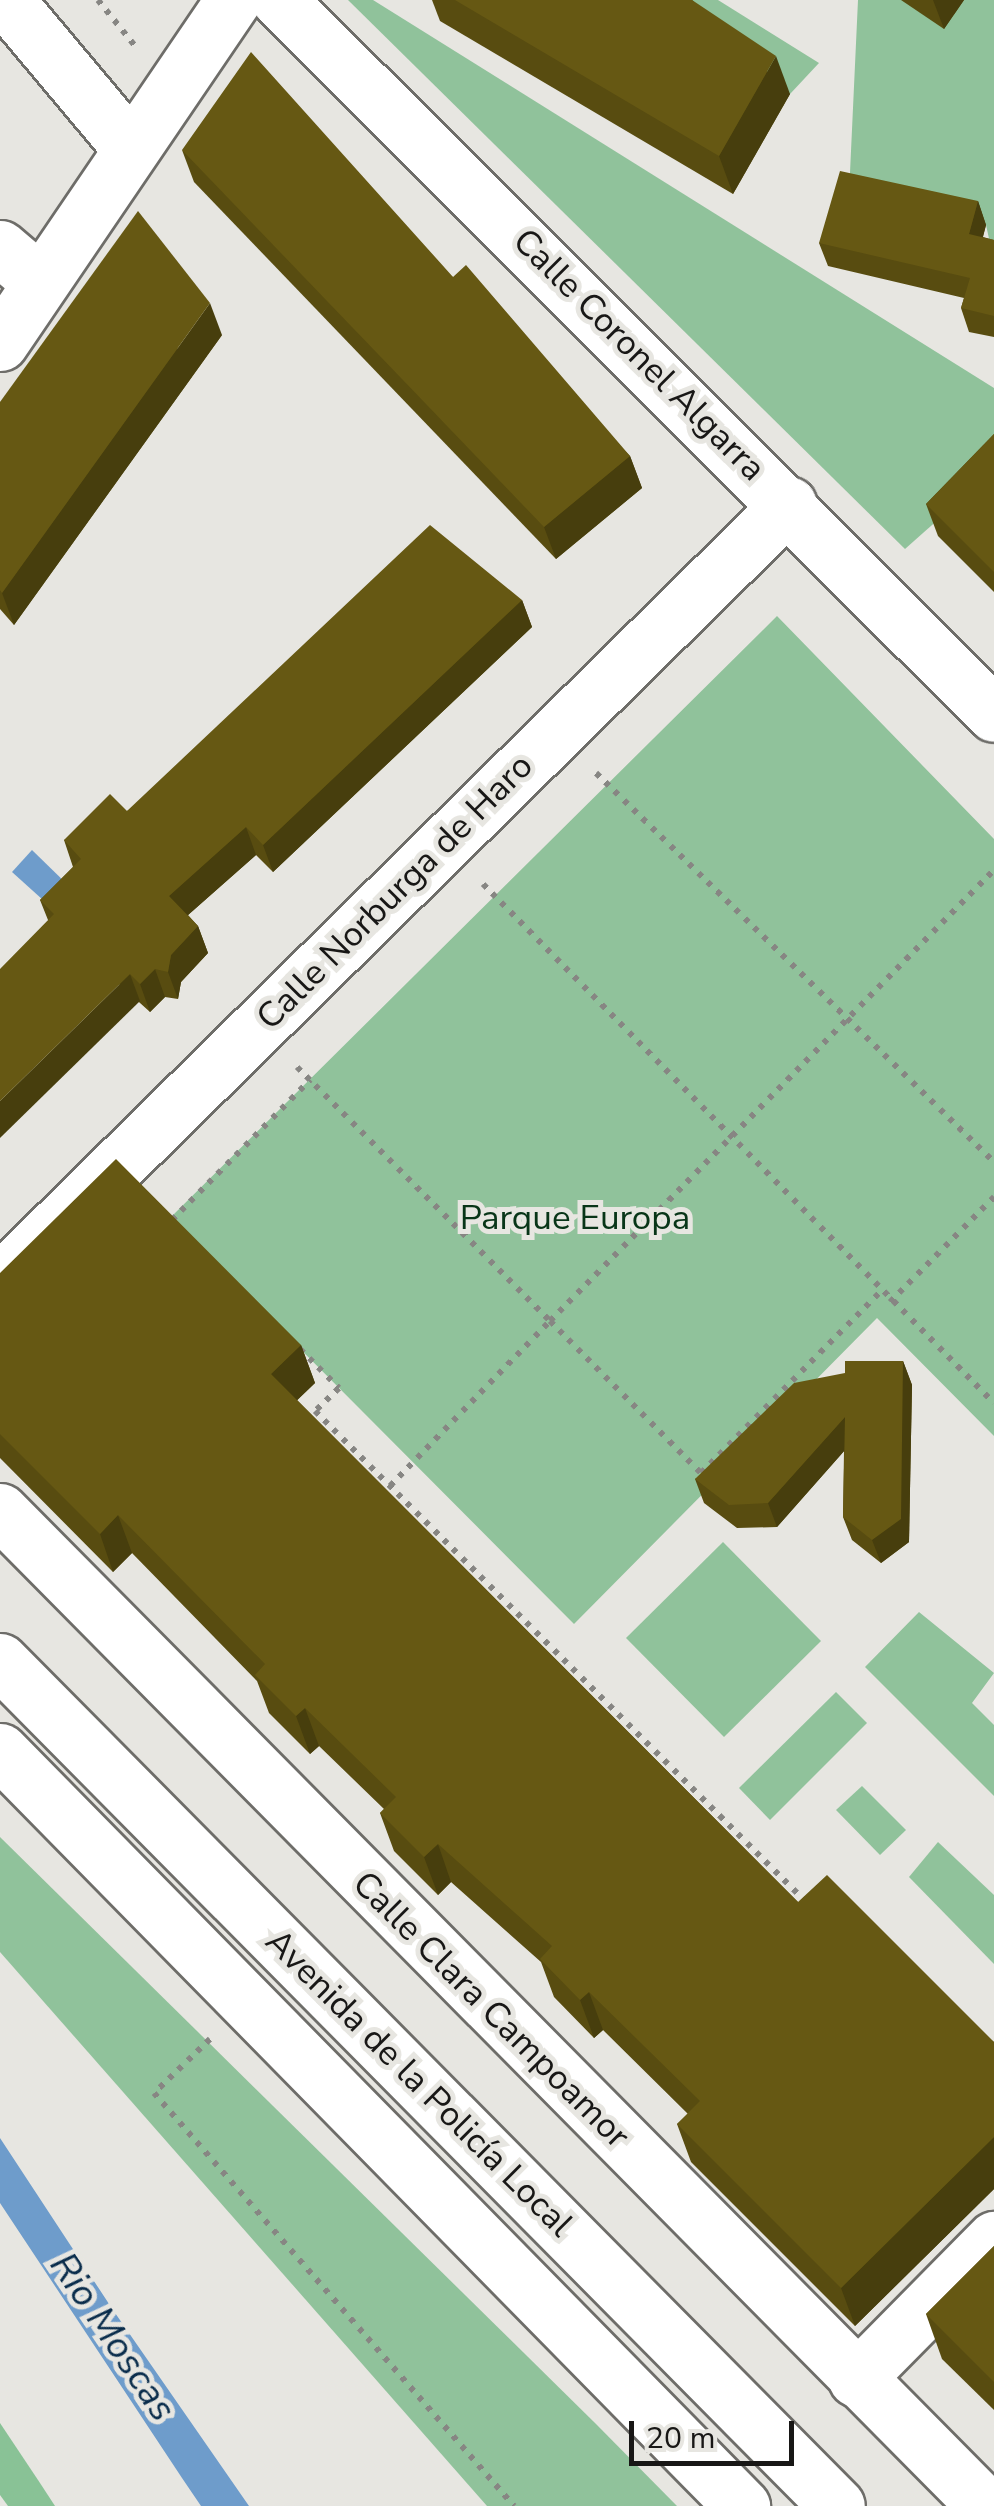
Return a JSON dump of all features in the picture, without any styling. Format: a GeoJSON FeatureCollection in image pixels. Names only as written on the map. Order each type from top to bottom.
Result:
{"type":"FeatureCollection","features":[{"type":"Feature","properties":{"kind":"street"},"geometry":{"type":"LineString","coordinates":[[6,0],[130,148]]}},
{"type":"Feature","properties":{"kind":"street"},"geometry":{"type":"LineString","coordinates":[[0,342],[20,265],[130,148],[233,0]]}},
{"type":"Feature","properties":{"kind":"street","name":"Calle Coronel Algarra"},"geometry":{"type":"LineString","coordinates":[[280,0],[790,504],[994,714]]}},
{"type":"Feature","properties":{"kind":"street","name":"Calle Norburga de Haro"},"geometry":{"type":"LineString","coordinates":[[0,1280],[790,504]]}},
{"type":"Feature","properties":{"kind":"street","name":"Calle Clara Campoamor"},"geometry":{"type":"LineString","coordinates":[[0,1511],[985,2506]]}},
{"type":"Feature","properties":{"kind":"street","name":"Avenida de la Policía Local"},"geometry":{"type":"LineString","coordinates":[[0,1661],[837,2506]]}},
{"type":"Feature","properties":{"kind":"street","name":"Avenida de la Policía Local"},"geometry":{"type":"LineString","coordinates":[[0,1751],[244,2004],[742,2506]]}},
{"type":"Feature","properties":{"kind":"street"},"geometry":{"type":"LineString","coordinates":[[856,2379],[994,2239]]}},
{"type":"Feature","properties":{"kind":"path"},"geometry":{"type":"LineString","coordinates":[[557,732],[994,1162]]}},
{"type":"Feature","properties":{"kind":"path"},"geometry":{"type":"LineString","coordinates":[[446,841],[880,1292],[994,1403]]}},
{"type":"Feature","properties":{"kind":"path"},"geometry":{"type":"LineString","coordinates":[[390,1486],[994,870]]}},
{"type":"Feature","properties":{"kind":"path"},"geometry":{"type":"LineString","coordinates":[[259,1026],[701,1473],[880,1292]]}},
{"type":"Feature","properties":{"kind":"path"},"geometry":{"type":"LineString","coordinates":[[183,1231],[170,1218],[310,1080]]}},
{"type":"Feature","properties":{"kind":"path"},"geometry":{"type":"LineString","coordinates":[[890,1302],[994,1197]]}},
{"type":"Feature","properties":{"kind":"path"},"geometry":{"type":"LineString","coordinates":[[287,1336],[339,1388],[315,1412],[816,1913]]}},
{"type":"Feature","properties":{"kind":"path"},"geometry":{"type":"LineString","coordinates":[[244,2004],[154,2093],[514,2506]]}},
{"type":"Feature","properties":{"kind":"green space"},"geometry":{"type":"Polygon","coordinates":[[[348,0],[373,0],[994,388],[994,470],[905,549],[348,0]]]}},
{"type":"Feature","properties":{"kind":"green space"},"geometry":{"type":"Polygon","coordinates":[[[648,0],[718,0],[819,63],[790,94],[648,0]]]}},
{"type":"Feature","properties":{"kind":"green space"},"geometry":{"type":"Polygon","coordinates":[[[858,0],[994,0],[994,261],[986,225],[849,194],[858,0]]]}},
{"type":"Feature","properties":{"kind":"green space","name":"Parque Europa"},"geometry":{"type":"Polygon","coordinates":[[[777,616],[994,839],[994,1436],[877,1318],[574,1624],[170,1218],[777,616]]]}},
{"type":"Feature","properties":{"kind":"green space"},"geometry":{"type":"Polygon","coordinates":[[[723,1542],[821,1641],[724,1737],[626,1638],[723,1542]]]}},
{"type":"Feature","properties":{"kind":"green space"},"geometry":{"type":"Polygon","coordinates":[[[919,1612],[994,1673],[972,1703],[994,1725],[994,1796],[865,1667],[919,1612]]]}},
{"type":"Feature","properties":{"kind":"green space"},"geometry":{"type":"Polygon","coordinates":[[[836,1692],[867,1723],[770,1820],[739,1788],[836,1692]]]}},
{"type":"Feature","properties":{"kind":"green space"},"geometry":{"type":"Polygon","coordinates":[[[862,1786],[906,1830],[880,1855],[836,1810],[862,1786]]]}},
{"type":"Feature","properties":{"kind":"green space"},"geometry":{"type":"Polygon","coordinates":[[[0,1837],[677,2506],[487,2506],[0,1952],[0,1837]]]}},
{"type":"Feature","properties":{"kind":"green space"},"geometry":{"type":"Polygon","coordinates":[[[938,1842],[994,1895],[994,1964],[909,1877],[938,1842]]]}},
{"type":"Feature","properties":{"kind":"green space"},"geometry":{"type":"Polygon","coordinates":[[[0,2423],[55,2506],[8,2506],[0,2495],[0,2423]]]}},
{"type":"Feature","properties":{"kind":"water"},"geometry":{"type":"Polygon","coordinates":[[[32,850],[72,889],[53,909],[12,872],[32,850]]]}},
{"type":"Feature","properties":{"kind":"water","name":"Rio Moscas"},"geometry":{"type":"Polygon","coordinates":[[[0,2138],[249,2506],[201,2506],[182,2478],[0,2203],[0,2138]]]}},
{"type":"Feature","properties":{"kind":"building"},"geometry":{"type":"Polygon","coordinates":[[[455,0],[692,0],[776,56],[719,156],[455,0]]]}},
{"type":"Feature","properties":{"kind":"building"},"geometry":{"type":"Polygon","coordinates":[[[251,52],[453,277],[466,265],[630,456],[544,527],[182,150],[251,52]]]}},
{"type":"Feature","properties":{"kind":"building"},"geometry":{"type":"Polygon","coordinates":[[[840,171],[978,201],[969,234],[994,240],[994,316],[961,308],[970,278],[819,243],[840,171]]]}},
{"type":"Feature","properties":{"kind":"building"},"geometry":{"type":"Polygon","coordinates":[[[138,211],[210,303],[2,593],[0,402],[138,211]]]}},
{"type":"Feature","properties":{"kind":"building"},"geometry":{"type":"Polygon","coordinates":[[[994,434],[994,572],[926,504],[994,434]]]}},
{"type":"Feature","properties":{"kind":"building"},"geometry":{"type":"Polygon","coordinates":[[[430,525],[522,600],[263,845],[246,827],[169,896],[198,926],[171,955],[168,972],[155,969],[140,984],[130,974],[0,1101],[0,969],[54,914],[40,900],[81,859],[64,840],[110,794],[127,811],[430,525]]]}},
{"type":"Feature","properties":{"kind":"building"},"geometry":{"type":"Polygon","coordinates":[[[116,1159],[301,1345],[271,1374],[798,1902],[827,1875],[994,2042],[994,2137],[841,2288],[677,2124],[700,2101],[589,1992],[580,2000],[540,1959],[552,1946],[438,1844],[424,1857],[380,1813],[396,1797],[305,1708],[296,1716],[255,1675],[265,1664],[118,1515],[100,1534],[0,1434],[0,1273],[116,1159]]]}},
{"type":"Feature","properties":{"kind":"building"},"geometry":{"type":"Polygon","coordinates":[[[845,1361],[903,1361],[901,1519],[872,1540],[843,1517],[845,1417],[768,1503],[729,1505],[695,1479],[794,1383],[845,1373],[845,1361]]]}},
{"type":"Feature","properties":{"kind":"building"},"geometry":{"type":"Polygon","coordinates":[[[994,2246],[994,2382],[926,2314],[994,2246]]]}}]}
